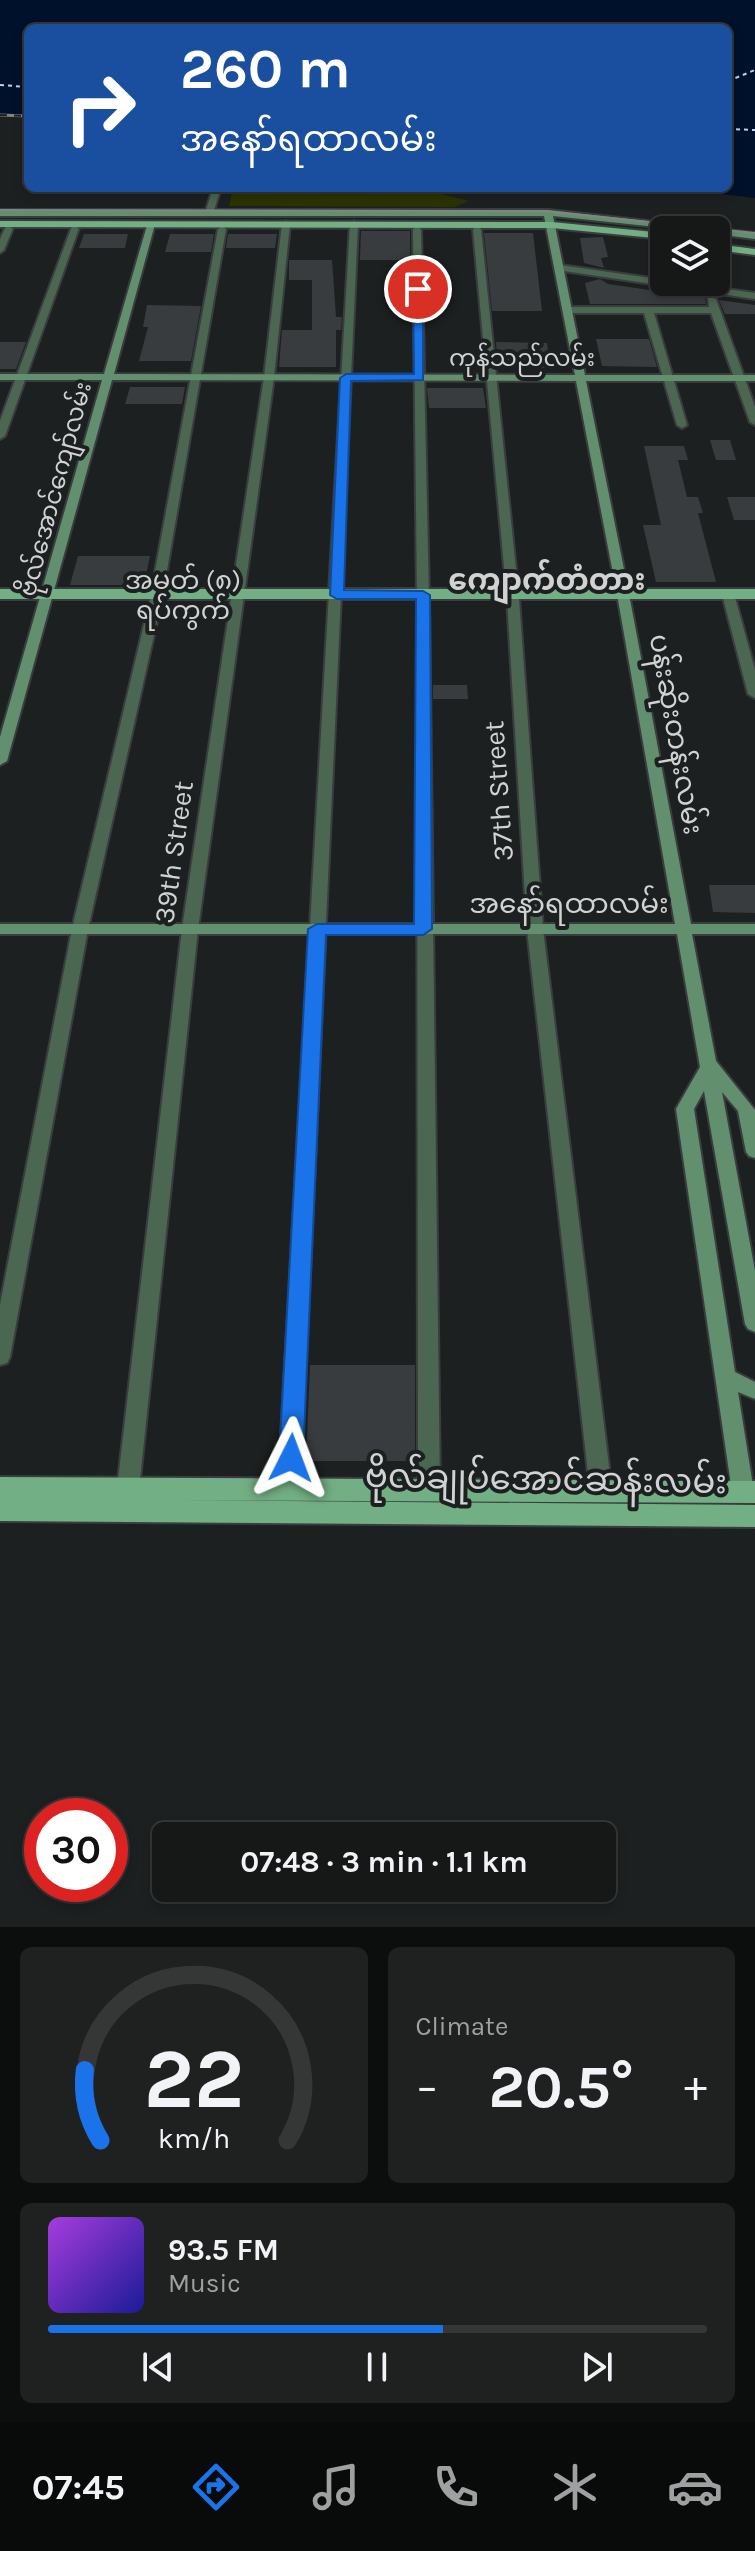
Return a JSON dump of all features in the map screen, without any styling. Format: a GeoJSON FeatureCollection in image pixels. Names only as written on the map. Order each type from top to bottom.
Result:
{"type":"FeatureCollection","features":[{"type":"Feature","properties":{"kind":"main road"},"geometry":{"type":"LineString","coordinates":[[0,213],[213,213],[650,227]]}},
{"type":"Feature","properties":{"kind":"main road"},"geometry":{"type":"LineString","coordinates":[[354,226],[477,229],[551,222]]}},
{"type":"Feature","properties":{"kind":"main road"},"geometry":{"type":"LineString","coordinates":[[3,227],[150,229],[551,222],[650,236]]}},
{"type":"Feature","properties":{"kind":"main road","name":"ပန်းဆိုးတန်းလမ်း"},"geometry":{"type":"LineString","coordinates":[[551,222],[623,594],[755,1324]]}},
{"type":"Feature","properties":{"kind":"main road"},"geometry":{"type":"LineString","coordinates":[[3,227],[222,229],[286,226]]}},
{"type":"Feature","properties":{"kind":"main road","name":"ဗိုလ်အောင်ကျော်လမ်း"},"geometry":{"type":"LineString","coordinates":[[0,761],[150,229]]}},
{"type":"Feature","properties":{"kind":"main road"},"geometry":{"type":"LineString","coordinates":[[730,232],[755,236]]}},
{"type":"Feature","properties":{"kind":"main road"},"geometry":{"type":"LineString","coordinates":[[730,247],[755,250]]}},
{"type":"Feature","properties":{"kind":"main road","name":"ကုန်သည်လမ်း"},"geometry":{"type":"LineString","coordinates":[[0,377],[755,378]]}},
{"type":"Feature","properties":{"kind":"main road"},"geometry":{"type":"LineString","coordinates":[[0,594],[238,597],[755,594]]}},
{"type":"Feature","properties":{"kind":"main road","name":"အနော်ရထာလမ်း"},"geometry":{"type":"LineString","coordinates":[[0,929],[755,929]]}},
{"type":"Feature","properties":{"kind":"main road"},"geometry":{"type":"LineString","coordinates":[[710,1065],[685,1109],[727,1377],[751,1500]]}},
{"type":"Feature","properties":{"kind":"main road","name":"ပန်းဆိုးတန်းလမ်း"},"geometry":{"type":"LineString","coordinates":[[710,1065],[746,1110],[755,1152]]}},
{"type":"Feature","properties":{"kind":"main road"},"geometry":{"type":"LineString","coordinates":[[727,1377],[755,1391]]}},
{"type":"Feature","properties":{"kind":"main road","name":"ဗိုလ်ချုပ်အောင်ဆန်းလမ်း"},"geometry":{"type":"LineString","coordinates":[[0,1488],[289,1489],[328,1501],[429,1490],[601,1491],[751,1500]]}},
{"type":"Feature","properties":{"kind":"main road","name":"ဗိုလ်ချုပ်အောင်ဆန်းလမ်း"},"geometry":{"type":"LineString","coordinates":[[0,1510],[328,1501],[751,1500]]}},
{"type":"Feature","properties":{"kind":"street"},"geometry":{"type":"LineString","coordinates":[[213,213],[210,210],[216,192]]}},
{"type":"Feature","properties":{"kind":"street","name":"39th Street"},"geometry":{"type":"LineString","coordinates":[[128,1489],[190,929],[269,377],[286,226]]}},
{"type":"Feature","properties":{"kind":"street"},"geometry":{"type":"LineString","coordinates":[[289,1489],[354,226]]}},
{"type":"Feature","properties":{"kind":"street"},"geometry":{"type":"LineString","coordinates":[[0,250],[3,227]]}},
{"type":"Feature","properties":{"kind":"street"},"geometry":{"type":"LineString","coordinates":[[0,436],[75,228]]}},
{"type":"Feature","properties":{"kind":"street"},"geometry":{"type":"LineString","coordinates":[[0,1357],[80,929],[156,596],[222,229]]}},
{"type":"Feature","properties":{"kind":"street"},"geometry":{"type":"LineString","coordinates":[[417,229],[423,597],[429,1490]]}},
{"type":"Feature","properties":{"kind":"street","name":"37th Street"},"geometry":{"type":"LineString","coordinates":[[477,229],[489,378],[513,597],[535,929],[601,1491]]}},
{"type":"Feature","properties":{"kind":"street"},"geometry":{"type":"LineString","coordinates":[[560,268],[650,281]]}},
{"type":"Feature","properties":{"kind":"street"},"geometry":{"type":"LineString","coordinates":[[730,292],[755,296]]}},
{"type":"Feature","properties":{"kind":"street"},"geometry":{"type":"LineString","coordinates":[[710,296],[755,422]]}},
{"type":"Feature","properties":{"kind":"street"},"geometry":{"type":"LineString","coordinates":[[568,310],[715,310]]}},
{"type":"Feature","properties":{"kind":"street"},"geometry":{"type":"LineString","coordinates":[[648,310],[682,425]]}},
{"type":"Feature","properties":{"kind":"street"},"geometry":{"type":"LineString","coordinates":[[729,596],[755,694]]}},
{"type":"Feature","properties":{"kind":"green space"},"geometry":{"type":"Polygon","coordinates":[[[232,192],[434,192],[469,201],[454,207],[229,206],[232,192]]]}},
{"type":"Feature","properties":{"kind":"water"},"geometry":{"type":"Polygon","coordinates":[[[0,0],[755,0],[755,198],[702,192],[732,192],[732,24],[24,24],[24,115],[0,114],[0,0]]]}},
{"type":"Feature","properties":{"kind":"building"},"geometry":{"type":"Polygon","coordinates":[[[361,231],[410,231],[410,260],[360,260],[361,231]]]}},
{"type":"Feature","properties":{"kind":"building"},"geometry":{"type":"Polygon","coordinates":[[[484,233],[533,233],[542,311],[492,311],[484,233]]]}},
{"type":"Feature","properties":{"kind":"building"},"geometry":{"type":"Polygon","coordinates":[[[84,234],[128,234],[125,248],[79,248],[84,234]]]}},
{"type":"Feature","properties":{"kind":"building"},"geometry":{"type":"Polygon","coordinates":[[[170,234],[214,234],[211,252],[165,252],[170,234]]]}},
{"type":"Feature","properties":{"kind":"building"},"geometry":{"type":"Polygon","coordinates":[[[228,234],[277,234],[275,248],[226,248],[228,234]]]}},
{"type":"Feature","properties":{"kind":"building"},"geometry":{"type":"Polygon","coordinates":[[[603,237],[608,257],[601,258],[604,268],[584,263],[580,238],[603,237]]]}},
{"type":"Feature","properties":{"kind":"building"},"geometry":{"type":"Polygon","coordinates":[[[289,260],[332,260],[336,317],[342,317],[341,330],[336,330],[336,367],[279,367],[282,330],[312,330],[312,280],[289,280],[289,260]]]}},
{"type":"Feature","properties":{"kind":"building"},"geometry":{"type":"Polygon","coordinates":[[[600,279],[608,284],[650,290],[650,296],[705,298],[706,304],[590,304],[585,283],[600,279]]]}},
{"type":"Feature","properties":{"kind":"building"},"geometry":{"type":"Polygon","coordinates":[[[719,300],[755,305],[755,314],[725,314],[719,300]]]}},
{"type":"Feature","properties":{"kind":"building"},"geometry":{"type":"Polygon","coordinates":[[[147,305],[201,306],[191,361],[139,361],[148,327],[143,327],[147,305]]]}},
{"type":"Feature","properties":{"kind":"building"},"geometry":{"type":"Polygon","coordinates":[[[596,339],[649,339],[657,367],[602,366],[596,339]]]}},
{"type":"Feature","properties":{"kind":"building"},"geometry":{"type":"Polygon","coordinates":[[[0,342],[26,342],[16,369],[0,369],[0,342]]]}},
{"type":"Feature","properties":{"kind":"building"},"geometry":{"type":"Polygon","coordinates":[[[496,342],[547,343],[551,368],[498,368],[496,342]]]}},
{"type":"Feature","properties":{"kind":"building"},"geometry":{"type":"Polygon","coordinates":[[[130,387],[185,387],[182,404],[125,404],[130,387]]]}},
{"type":"Feature","properties":{"kind":"building"},"geometry":{"type":"Polygon","coordinates":[[[427,388],[483,388],[486,408],[429,408],[427,388]]]}},
{"type":"Feature","properties":{"kind":"building"},"geometry":{"type":"Polygon","coordinates":[[[710,440],[730,440],[736,460],[716,460],[710,440]]]}},
{"type":"Feature","properties":{"kind":"building"},"geometry":{"type":"Polygon","coordinates":[[[644,446],[684,446],[688,460],[678,460],[687,497],[698,497],[703,513],[698,513],[716,582],[656,582],[643,525],[661,525],[644,446]]]}},
{"type":"Feature","properties":{"kind":"building"},"geometry":{"type":"Polygon","coordinates":[[[727,497],[755,497],[755,520],[734,520],[727,497]]]}},
{"type":"Feature","properties":{"kind":"building"},"geometry":{"type":"Polygon","coordinates":[[[78,556],[150,556],[144,585],[70,585],[78,556]]]}},
{"type":"Feature","properties":{"kind":"building"},"geometry":{"type":"Polygon","coordinates":[[[433,685],[467,685],[468,699],[433,699],[433,685]]]}},
{"type":"Feature","properties":{"kind":"building"},"geometry":{"type":"Polygon","coordinates":[[[709,885],[755,885],[755,913],[713,912],[709,885]]]}},
{"type":"Feature","properties":{"kind":"building"},"geometry":{"type":"Polygon","coordinates":[[[310,1365],[415,1365],[415,1461],[306,1461],[310,1365]]]}},
{"type":"Feature","properties":{"kind":"ferry route"},"geometry":{"type":"LineString","coordinates":[[732,79],[755,70]]}},
{"type":"Feature","properties":{"kind":"ferry route"},"geometry":{"type":"LineString","coordinates":[[0,85],[24,87]]}},
{"type":"Feature","properties":{"kind":"ferry route"},"geometry":{"type":"LineString","coordinates":[[732,129],[755,130]]}},
{"type":"Feature","properties":{"kind":"tram line"},"geometry":{"type":"LineString","coordinates":[[0,210],[544,211],[755,233]]}},
{"type":"Feature","properties":{"kind":"railway"},"geometry":{"type":"LineString","coordinates":[[0,115],[24,116]]}},
{"type":"Feature","properties":{"kind":"district","name":"ကျောက်တံတား"},"geometry":{"type":"Point","coordinates":[547,580]}},
{"type":"Feature","properties":{"kind":"district","name":"အမှတ် (၈) ရပ်ကွက်"},"geometry":{"type":"Point","coordinates":[183,595]}},
{"type":"Feature","properties":{"kind":"route"},"geometry":{"type":"LineString","coordinates":[[291,1458],[317,929],[423,929],[423,595],[337,595],[346,378],[419,378],[418,289]]}}]}
